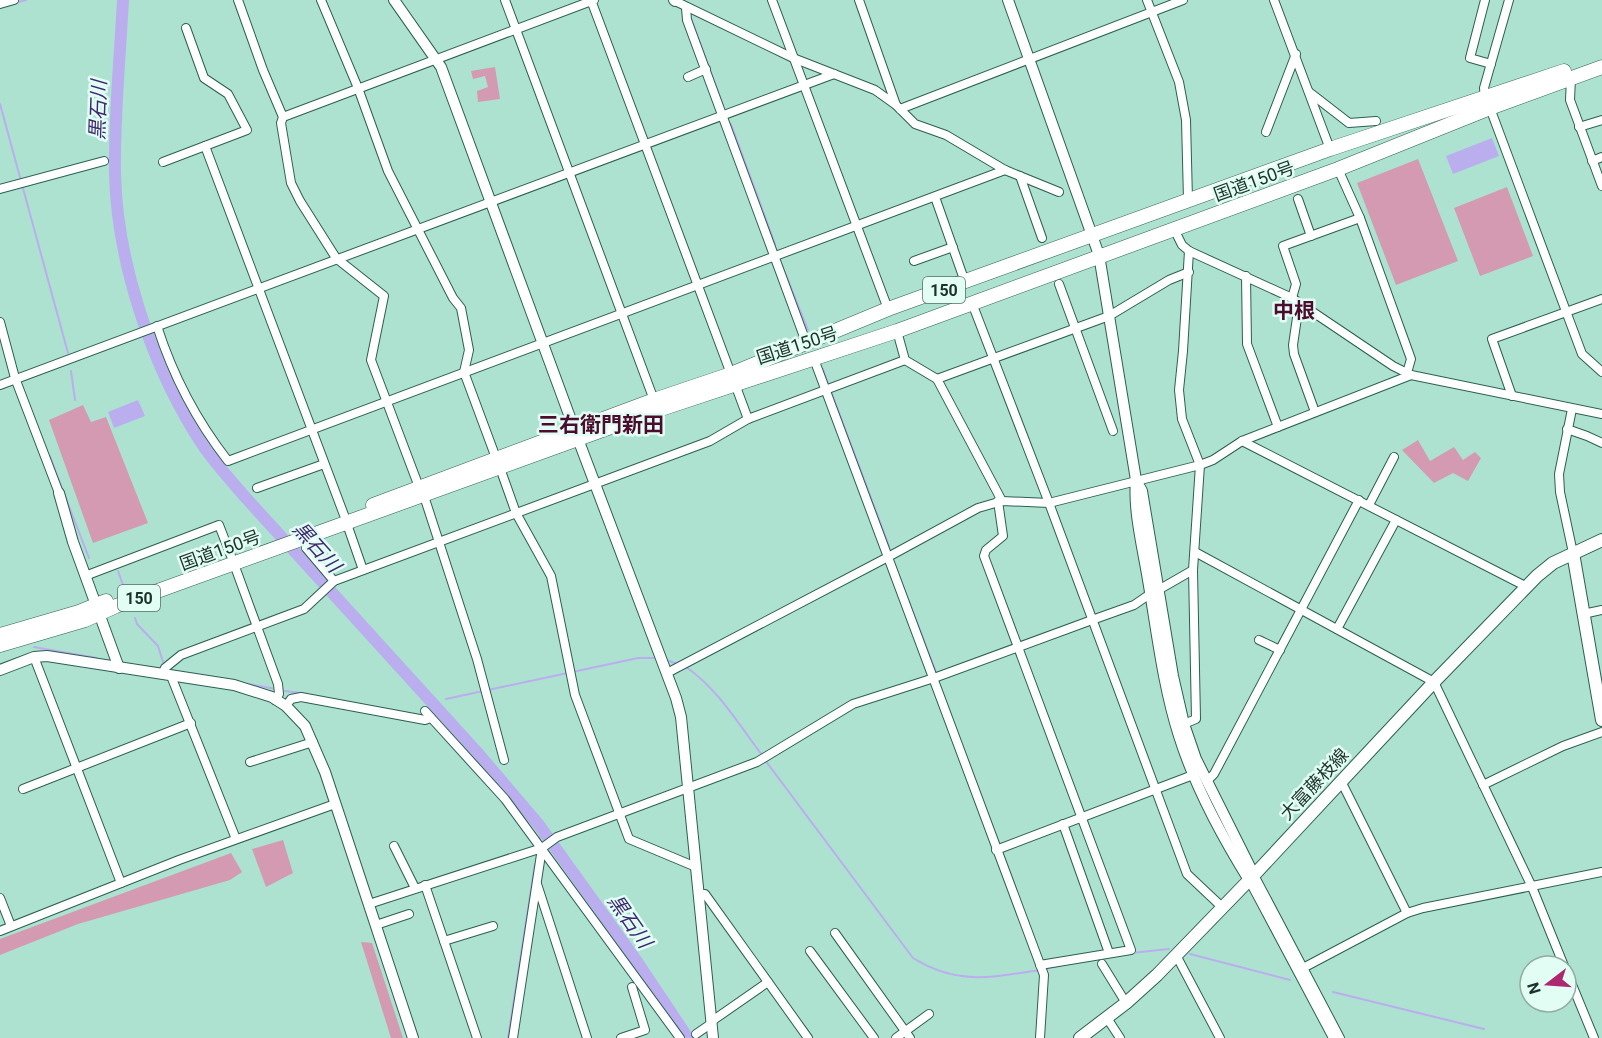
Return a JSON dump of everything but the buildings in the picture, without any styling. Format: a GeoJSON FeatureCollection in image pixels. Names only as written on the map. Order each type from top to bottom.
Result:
{"type":"FeatureCollection","features":[{"type":"Feature","properties":{"kind":"highway","name":"国道150号"},"geometry":{"type":"LineString","coordinates":[[576,434],[654,400],[814,359],[897,331],[1338,169],[1487,103],[1602,57]]}},
{"type":"Feature","properties":{"kind":"highway","name":"国道150号"},"geometry":{"type":"LineString","coordinates":[[0,635],[97,609],[275,545],[297,542],[345,520],[421,491],[733,379],[806,342],[888,309],[1330,149],[1602,67]]}},
{"type":"Feature","properties":{"kind":"highway","name":"国道150号"},"geometry":{"type":"LineString","coordinates":[[0,645],[85,620],[97,609]]}},
{"type":"Feature","properties":{"kind":"main road","name":"大富藤枝線"},"geometry":{"type":"LineString","coordinates":[[1080,1038],[1126,1003],[1176,955],[1527,586],[1553,562],[1602,540]]}},
{"type":"Feature","properties":{"kind":"main road"},"geometry":{"type":"LineString","coordinates":[[1573,553],[1602,720]]}},
{"type":"Feature","properties":{"kind":"street"},"geometry":{"type":"LineString","coordinates":[[0,4],[14,0]]}},
{"type":"Feature","properties":{"kind":"street"},"geometry":{"type":"LineString","coordinates":[[238,0],[283,117],[281,123],[291,183],[336,258],[384,296],[371,360],[440,542],[504,760]]}},
{"type":"Feature","properties":{"kind":"street"},"geometry":{"type":"LineString","coordinates":[[321,0],[358,88],[388,171],[460,308],[469,350],[464,372],[516,513],[552,576],[574,695],[629,839],[696,867]]}},
{"type":"Feature","properties":{"kind":"street"},"geometry":{"type":"LineString","coordinates":[[394,0],[441,67],[681,717],[713,1038]]}},
{"type":"Feature","properties":{"kind":"street"},"geometry":{"type":"LineString","coordinates":[[505,0],[654,400]]}},
{"type":"Feature","properties":{"kind":"street"},"geometry":{"type":"LineString","coordinates":[[283,117],[592,0],[748,419]]}},
{"type":"Feature","properties":{"kind":"street"},"geometry":{"type":"LineString","coordinates":[[772,0],[888,309]]}},
{"type":"Feature","properties":{"kind":"street"},"geometry":{"type":"LineString","coordinates":[[860,0],[898,107]]}},
{"type":"Feature","properties":{"kind":"street"},"geometry":{"type":"LineString","coordinates":[[1008,0],[1099,255],[1136,480],[1135,492],[1184,724],[1196,759],[1251,877],[1334,1038]]}},
{"type":"Feature","properties":{"kind":"street"},"geometry":{"type":"LineString","coordinates":[[1147,0],[1173,64],[1184,111],[1188,157],[1188,200]]}},
{"type":"Feature","properties":{"kind":"street"},"geometry":{"type":"LineString","coordinates":[[898,107],[1029,60],[1184,0]]}},
{"type":"Feature","properties":{"kind":"street"},"geometry":{"type":"LineString","coordinates":[[1274,0],[1330,149]]}},
{"type":"Feature","properties":{"kind":"street"},"geometry":{"type":"LineString","coordinates":[[1485,0],[1470,58],[1491,64]]}},
{"type":"Feature","properties":{"kind":"street"},"geometry":{"type":"LineString","coordinates":[[1509,0],[1484,88],[1487,103],[1582,354],[1602,372]]}},
{"type":"Feature","properties":{"kind":"street"},"geometry":{"type":"LineString","coordinates":[[674,1],[793,58],[875,90],[898,107],[915,124],[960,142],[1005,170],[1059,192]]}},
{"type":"Feature","properties":{"kind":"street"},"geometry":{"type":"LineString","coordinates":[[686,8],[687,20],[806,342]]}},
{"type":"Feature","properties":{"kind":"street"},"geometry":{"type":"LineString","coordinates":[[164,162],[247,130],[228,94],[204,78],[186,28]]}},
{"type":"Feature","properties":{"kind":"street"},"geometry":{"type":"LineString","coordinates":[[1266,132],[1296,54]]}},
{"type":"Feature","properties":{"kind":"street"},"geometry":{"type":"LineString","coordinates":[[688,77],[706,69]]}},
{"type":"Feature","properties":{"kind":"street"},"geometry":{"type":"LineString","coordinates":[[0,385],[834,74]]}},
{"type":"Feature","properties":{"kind":"street"},"geometry":{"type":"LineString","coordinates":[[1571,78],[1570,100],[1602,186]]}},
{"type":"Feature","properties":{"kind":"street"},"geometry":{"type":"LineString","coordinates":[[1309,91],[1349,123],[1376,121]]}},
{"type":"Feature","properties":{"kind":"street"},"geometry":{"type":"LineString","coordinates":[[1579,127],[1602,120]]}},
{"type":"Feature","properties":{"kind":"street"},"geometry":{"type":"LineString","coordinates":[[205,146],[363,570]]}},
{"type":"Feature","properties":{"kind":"street"},"geometry":{"type":"LineString","coordinates":[[1592,161],[1602,157]]}},
{"type":"Feature","properties":{"kind":"street"},"geometry":{"type":"LineString","coordinates":[[0,189],[104,161]]}},
{"type":"Feature","properties":{"kind":"street"},"geometry":{"type":"LineString","coordinates":[[1338,169],[1359,218],[1411,358],[1409,374]]}},
{"type":"Feature","properties":{"kind":"street"},"geometry":{"type":"LineString","coordinates":[[155,327],[187,400],[202,426],[228,461],[1005,170]]}},
{"type":"Feature","properties":{"kind":"street"},"geometry":{"type":"LineString","coordinates":[[1020,176],[1042,238]]}},
{"type":"Feature","properties":{"kind":"street"},"geometry":{"type":"LineString","coordinates":[[935,197],[965,282]]}},
{"type":"Feature","properties":{"kind":"street"},"geometry":{"type":"LineString","coordinates":[[1298,199],[1311,236]]}},
{"type":"Feature","properties":{"kind":"street"},"geometry":{"type":"LineString","coordinates":[[1315,412],[1294,354],[1296,284],[1283,246],[1359,218]]}},
{"type":"Feature","properties":{"kind":"street"},"geometry":{"type":"LineString","coordinates":[[1174,229],[1182,245],[1189,251],[1296,301],[1393,366],[1409,374],[1602,414]]}},
{"type":"Feature","properties":{"kind":"street"},"geometry":{"type":"LineString","coordinates":[[914,261],[953,247]]}},
{"type":"Feature","properties":{"kind":"street"},"geometry":{"type":"LineString","coordinates":[[1184,724],[1196,719],[1193,570],[1200,465],[1182,419],[1179,390],[1189,251]]}},
{"type":"Feature","properties":{"kind":"street"},"geometry":{"type":"LineString","coordinates":[[937,379],[1109,316],[1168,280],[1189,272]]}},
{"type":"Feature","properties":{"kind":"street"},"geometry":{"type":"LineString","coordinates":[[1246,276],[1247,344],[1278,427]]}},
{"type":"Feature","properties":{"kind":"street"},"geometry":{"type":"LineString","coordinates":[[1059,284],[1113,431]]}},
{"type":"Feature","properties":{"kind":"street"},"geometry":{"type":"LineString","coordinates":[[1512,396],[1492,339],[1602,299]]}},
{"type":"Feature","properties":{"kind":"street"},"geometry":{"type":"LineString","coordinates":[[972,303],[1187,874],[1222,907]]}},
{"type":"Feature","properties":{"kind":"street"},"geometry":{"type":"LineString","coordinates":[[0,322],[15,378],[59,493],[69,532],[119,668]]}},
{"type":"Feature","properties":{"kind":"street"},"geometry":{"type":"LineString","coordinates":[[897,331],[905,360],[937,379],[1000,501],[1003,536],[986,549],[984,556],[1131,950],[1041,968]]}},
{"type":"Feature","properties":{"kind":"street"},"geometry":{"type":"LineString","coordinates":[[814,359],[828,389],[1041,968],[1040,1038]]}},
{"type":"Feature","properties":{"kind":"street"},"geometry":{"type":"LineString","coordinates":[[236,839],[191,723],[167,675],[165,668],[181,655],[304,609],[334,581],[710,441],[748,419],[905,360]]}},
{"type":"Feature","properties":{"kind":"street"},"geometry":{"type":"LineString","coordinates":[[663,664],[681,665],[978,508],[1000,501],[1049,503],[1200,465],[1213,460],[1242,441],[1409,374]]}},
{"type":"Feature","properties":{"kind":"street"},"geometry":{"type":"LineString","coordinates":[[1572,409],[1559,474],[1560,492],[1573,553]]}},
{"type":"Feature","properties":{"kind":"street"},"geometry":{"type":"LineString","coordinates":[[1567,429],[1602,443]]}},
{"type":"Feature","properties":{"kind":"street"},"geometry":{"type":"LineString","coordinates":[[1242,441],[1527,586]]}},
{"type":"Feature","properties":{"kind":"street"},"geometry":{"type":"LineString","coordinates":[[1369,506],[1394,457]]}},
{"type":"Feature","properties":{"kind":"street"},"geometry":{"type":"LineString","coordinates":[[257,488],[324,464]]}},
{"type":"Feature","properties":{"kind":"street"},"geometry":{"type":"LineString","coordinates":[[1207,781],[1214,774],[1359,500]]}},
{"type":"Feature","properties":{"kind":"street"},"geometry":{"type":"LineString","coordinates":[[1337,629],[1396,520]]}},
{"type":"Feature","properties":{"kind":"street"},"geometry":{"type":"LineString","coordinates":[[85,576],[219,525],[278,684],[279,694],[275,700]]}},
{"type":"Feature","properties":{"kind":"street"},"geometry":{"type":"LineString","coordinates":[[297,542],[334,581]]}},
{"type":"Feature","properties":{"kind":"street"},"geometry":{"type":"LineString","coordinates":[[1195,552],[1434,682],[1532,887],[1559,954]]}},
{"type":"Feature","properties":{"kind":"street"},"geometry":{"type":"LineString","coordinates":[[369,904],[542,848],[557,837],[763,759],[853,704],[934,678],[1134,604],[1193,570]]}},
{"type":"Feature","properties":{"kind":"street"},"geometry":{"type":"LineString","coordinates":[[1155,592],[1170,706],[1193,776],[1202,796],[1303,968],[1340,1038]]}},
{"type":"Feature","properties":{"kind":"street"},"geometry":{"type":"LineString","coordinates":[[1584,614],[1602,610]]}},
{"type":"Feature","properties":{"kind":"street"},"geometry":{"type":"LineString","coordinates":[[1259,640],[1280,650]]}},
{"type":"Feature","properties":{"kind":"street"},"geometry":{"type":"LineString","coordinates":[[0,670],[33,657],[47,656],[234,686],[255,691],[286,706],[305,726],[313,742],[413,1038]]}},
{"type":"Feature","properties":{"kind":"street"},"geometry":{"type":"LineString","coordinates":[[33,657],[121,883]]}},
{"type":"Feature","properties":{"kind":"street"},"geometry":{"type":"LineString","coordinates":[[286,706],[291,699],[301,697],[425,720],[428,715],[505,799],[680,1038]]}},
{"type":"Feature","properties":{"kind":"street"},"geometry":{"type":"LineString","coordinates":[[23,789],[191,723]]}},
{"type":"Feature","properties":{"kind":"street"},"geometry":{"type":"LineString","coordinates":[[1483,785],[1563,746],[1602,732]]}},
{"type":"Feature","properties":{"kind":"street"},"geometry":{"type":"LineString","coordinates":[[250,762],[313,742]]}},
{"type":"Feature","properties":{"kind":"street"},"geometry":{"type":"LineString","coordinates":[[996,850],[1193,776]]}},
{"type":"Feature","properties":{"kind":"street"},"geometry":{"type":"LineString","coordinates":[[1341,782],[1407,913]]}},
{"type":"Feature","properties":{"kind":"street"},"geometry":{"type":"LineString","coordinates":[[0,931],[236,839],[335,804]]}},
{"type":"Feature","properties":{"kind":"street"},"geometry":{"type":"LineString","coordinates":[[1063,824],[1109,954]]}},
{"type":"Feature","properties":{"kind":"street"},"geometry":{"type":"LineString","coordinates":[[394,846],[415,888]]}},
{"type":"Feature","properties":{"kind":"street"},"geometry":{"type":"LineString","coordinates":[[513,1038],[542,848]]}},
{"type":"Feature","properties":{"kind":"street"},"geometry":{"type":"LineString","coordinates":[[1303,968],[1407,913],[1602,872]]}},
{"type":"Feature","properties":{"kind":"street"},"geometry":{"type":"LineString","coordinates":[[537,882],[587,1038]]}},
{"type":"Feature","properties":{"kind":"street"},"geometry":{"type":"LineString","coordinates":[[425,885],[477,1038]]}},
{"type":"Feature","properties":{"kind":"street"},"geometry":{"type":"LineString","coordinates":[[699,894],[705,894],[808,1038]]}},
{"type":"Feature","properties":{"kind":"street"},"geometry":{"type":"LineString","coordinates":[[0,898],[11,926]]}},
{"type":"Feature","properties":{"kind":"street"},"geometry":{"type":"LineString","coordinates":[[375,925],[409,914]]}},
{"type":"Feature","properties":{"kind":"street"},"geometry":{"type":"LineString","coordinates":[[444,941],[493,926]]}},
{"type":"Feature","properties":{"kind":"street"},"geometry":{"type":"LineString","coordinates":[[835,933],[908,1035]]}},
{"type":"Feature","properties":{"kind":"street"},"geometry":{"type":"LineString","coordinates":[[810,951],[874,1038]]}},
{"type":"Feature","properties":{"kind":"street"},"geometry":{"type":"LineString","coordinates":[[1176,955],[1220,1038]]}},
{"type":"Feature","properties":{"kind":"street"},"geometry":{"type":"LineString","coordinates":[[1102,964],[1126,1003]]}},
{"type":"Feature","properties":{"kind":"street"},"geometry":{"type":"LineString","coordinates":[[696,1034],[768,982]]}},
{"type":"Feature","properties":{"kind":"street"},"geometry":{"type":"LineString","coordinates":[[621,1038],[645,1030],[632,987]]}},
{"type":"Feature","properties":{"kind":"street"},"geometry":{"type":"LineString","coordinates":[[1578,999],[1594,1038]]}},
{"type":"Feature","properties":{"kind":"street"},"geometry":{"type":"LineString","coordinates":[[896,1038],[908,1035],[929,1014]]}},
{"type":"Feature","properties":{"kind":"street"},"geometry":{"type":"LineString","coordinates":[[1107,1018],[1120,1038]]}},
{"type":"Feature","properties":{"kind":"shaded area"},"geometry":{"type":"Polygon","coordinates":[[[495,67],[500,99],[478,102],[477,91],[488,87],[485,76],[473,79],[471,71],[495,67]]]}},
{"type":"Feature","properties":{"kind":"shaded area"},"geometry":{"type":"Polygon","coordinates":[[[1492,138],[1499,156],[1453,174],[1446,156],[1492,138]]]}},
{"type":"Feature","properties":{"kind":"shaded area"},"geometry":{"type":"Polygon","coordinates":[[[1418,159],[1458,261],[1396,285],[1357,183],[1418,159]]]}},
{"type":"Feature","properties":{"kind":"shaded area"},"geometry":{"type":"Polygon","coordinates":[[[1507,187],[1533,256],[1480,276],[1454,208],[1507,187]]]}},
{"type":"Feature","properties":{"kind":"shaded area"},"geometry":{"type":"Polygon","coordinates":[[[138,400],[145,416],[114,428],[108,412],[138,400]]]}},
{"type":"Feature","properties":{"kind":"shaded area"},"geometry":{"type":"Polygon","coordinates":[[[83,405],[91,422],[106,417],[148,523],[93,543],[49,420],[83,405]]]}},
{"type":"Feature","properties":{"kind":"shaded area"},"geometry":{"type":"Polygon","coordinates":[[[1418,440],[1430,461],[1454,447],[1463,460],[1475,452],[1481,458],[1468,481],[1453,473],[1434,483],[1402,450],[1418,440]]]}},
{"type":"Feature","properties":{"kind":"shaded area"},"geometry":{"type":"Polygon","coordinates":[[[283,840],[293,873],[266,887],[252,849],[283,840]]]}},
{"type":"Feature","properties":{"kind":"shaded area"},"geometry":{"type":"Polygon","coordinates":[[[231,853],[242,872],[230,880],[78,924],[0,955],[0,939],[231,853]]]}},
{"type":"Feature","properties":{"kind":"shaded area"},"geometry":{"type":"Polygon","coordinates":[[[361,942],[372,943],[403,1038],[391,1038],[361,942]]]}},
{"type":"Feature","properties":{"kind":"waterway"},"geometry":{"type":"LineString","coordinates":[[14,3],[26,0]]}},
{"type":"Feature","properties":{"kind":"waterway","name":"黒石川"},"geometry":{"type":"LineString","coordinates":[[123,0],[115,130],[117,207],[129,274],[139,308],[150,342],[179,404],[200,442],[226,475],[477,752],[539,825],[638,963],[688,1038]]}},
{"type":"Feature","properties":{"kind":"waterway"},"geometry":{"type":"LineString","coordinates":[[691,18],[723,105]]}},
{"type":"Feature","properties":{"kind":"waterway"},"geometry":{"type":"LineString","coordinates":[[0,104],[68,353]]}},
{"type":"Feature","properties":{"kind":"waterway"},"geometry":{"type":"LineString","coordinates":[[731,124],[775,244]]}},
{"type":"Feature","properties":{"kind":"waterway"},"geometry":{"type":"LineString","coordinates":[[782,265],[808,330]]}},
{"type":"Feature","properties":{"kind":"waterway"},"geometry":{"type":"LineString","coordinates":[[823,369],[829,386]]}},
{"type":"Feature","properties":{"kind":"waterway"},"geometry":{"type":"LineString","coordinates":[[71,371],[75,400]]}},
{"type":"Feature","properties":{"kind":"waterway"},"geometry":{"type":"LineString","coordinates":[[831,391],[889,546]]}},
{"type":"Feature","properties":{"kind":"waterway"},"geometry":{"type":"LineString","coordinates":[[50,456],[63,491]]}},
{"type":"Feature","properties":{"kind":"waterway"},"geometry":{"type":"LineString","coordinates":[[65,496],[89,558]]}},
{"type":"Feature","properties":{"kind":"waterway"},"geometry":{"type":"LineString","coordinates":[[895,565],[936,672]]}},
{"type":"Feature","properties":{"kind":"waterway"},"geometry":{"type":"LineString","coordinates":[[118,571],[123,585]]}},
{"type":"Feature","properties":{"kind":"waterway"},"geometry":{"type":"LineString","coordinates":[[135,618],[137,624],[158,646],[163,662]]}},
{"type":"Feature","properties":{"kind":"waterway"},"geometry":{"type":"LineString","coordinates":[[34,647],[97,658]]}},
{"type":"Feature","properties":{"kind":"waterway"},"geometry":{"type":"LineString","coordinates":[[446,699],[638,658],[658,658]]}},
{"type":"Feature","properties":{"kind":"waterway"},"geometry":{"type":"LineString","coordinates":[[666,660],[678,664]]}},
{"type":"Feature","properties":{"kind":"waterway"},"geometry":{"type":"LineString","coordinates":[[686,667],[718,697],[762,755]]}},
{"type":"Feature","properties":{"kind":"waterway"},"geometry":{"type":"LineString","coordinates":[[249,684],[276,689]]}},
{"type":"Feature","properties":{"kind":"waterway"},"geometry":{"type":"LineString","coordinates":[[285,691],[300,693]]}},
{"type":"Feature","properties":{"kind":"waterway","name":"黒石川"},"geometry":{"type":"LineString","coordinates":[[428,711],[439,703]]}},
{"type":"Feature","properties":{"kind":"waterway"},"geometry":{"type":"LineString","coordinates":[[765,760],[913,958],[929,967],[960,976],[990,977],[1040,970]]}},
{"type":"Feature","properties":{"kind":"waterway","name":"黒石川"},"geometry":{"type":"LineString","coordinates":[[539,825],[541,836],[539,839]]}},
{"type":"Feature","properties":{"kind":"waterway"},"geometry":{"type":"LineString","coordinates":[[508,1038],[535,864]]}},
{"type":"Feature","properties":{"kind":"waterway"},"geometry":{"type":"LineString","coordinates":[[1131,953],[1169,949]]}},
{"type":"Feature","properties":{"kind":"waterway"},"geometry":{"type":"LineString","coordinates":[[1190,954],[1290,980]]}},
{"type":"Feature","properties":{"kind":"waterway"},"geometry":{"type":"LineString","coordinates":[[1045,969],[1063,965]]}},
{"type":"Feature","properties":{"kind":"waterway"},"geometry":{"type":"LineString","coordinates":[[1333,992],[1484,1029]]}},
{"type":"Feature","properties":{"kind":"district","name":"中根"},"geometry":{"type":"Point","coordinates":[1294,311]}},
{"type":"Feature","properties":{"kind":"district","name":"三右衛門新田"},"geometry":{"type":"Point","coordinates":[601,425]}}]}
